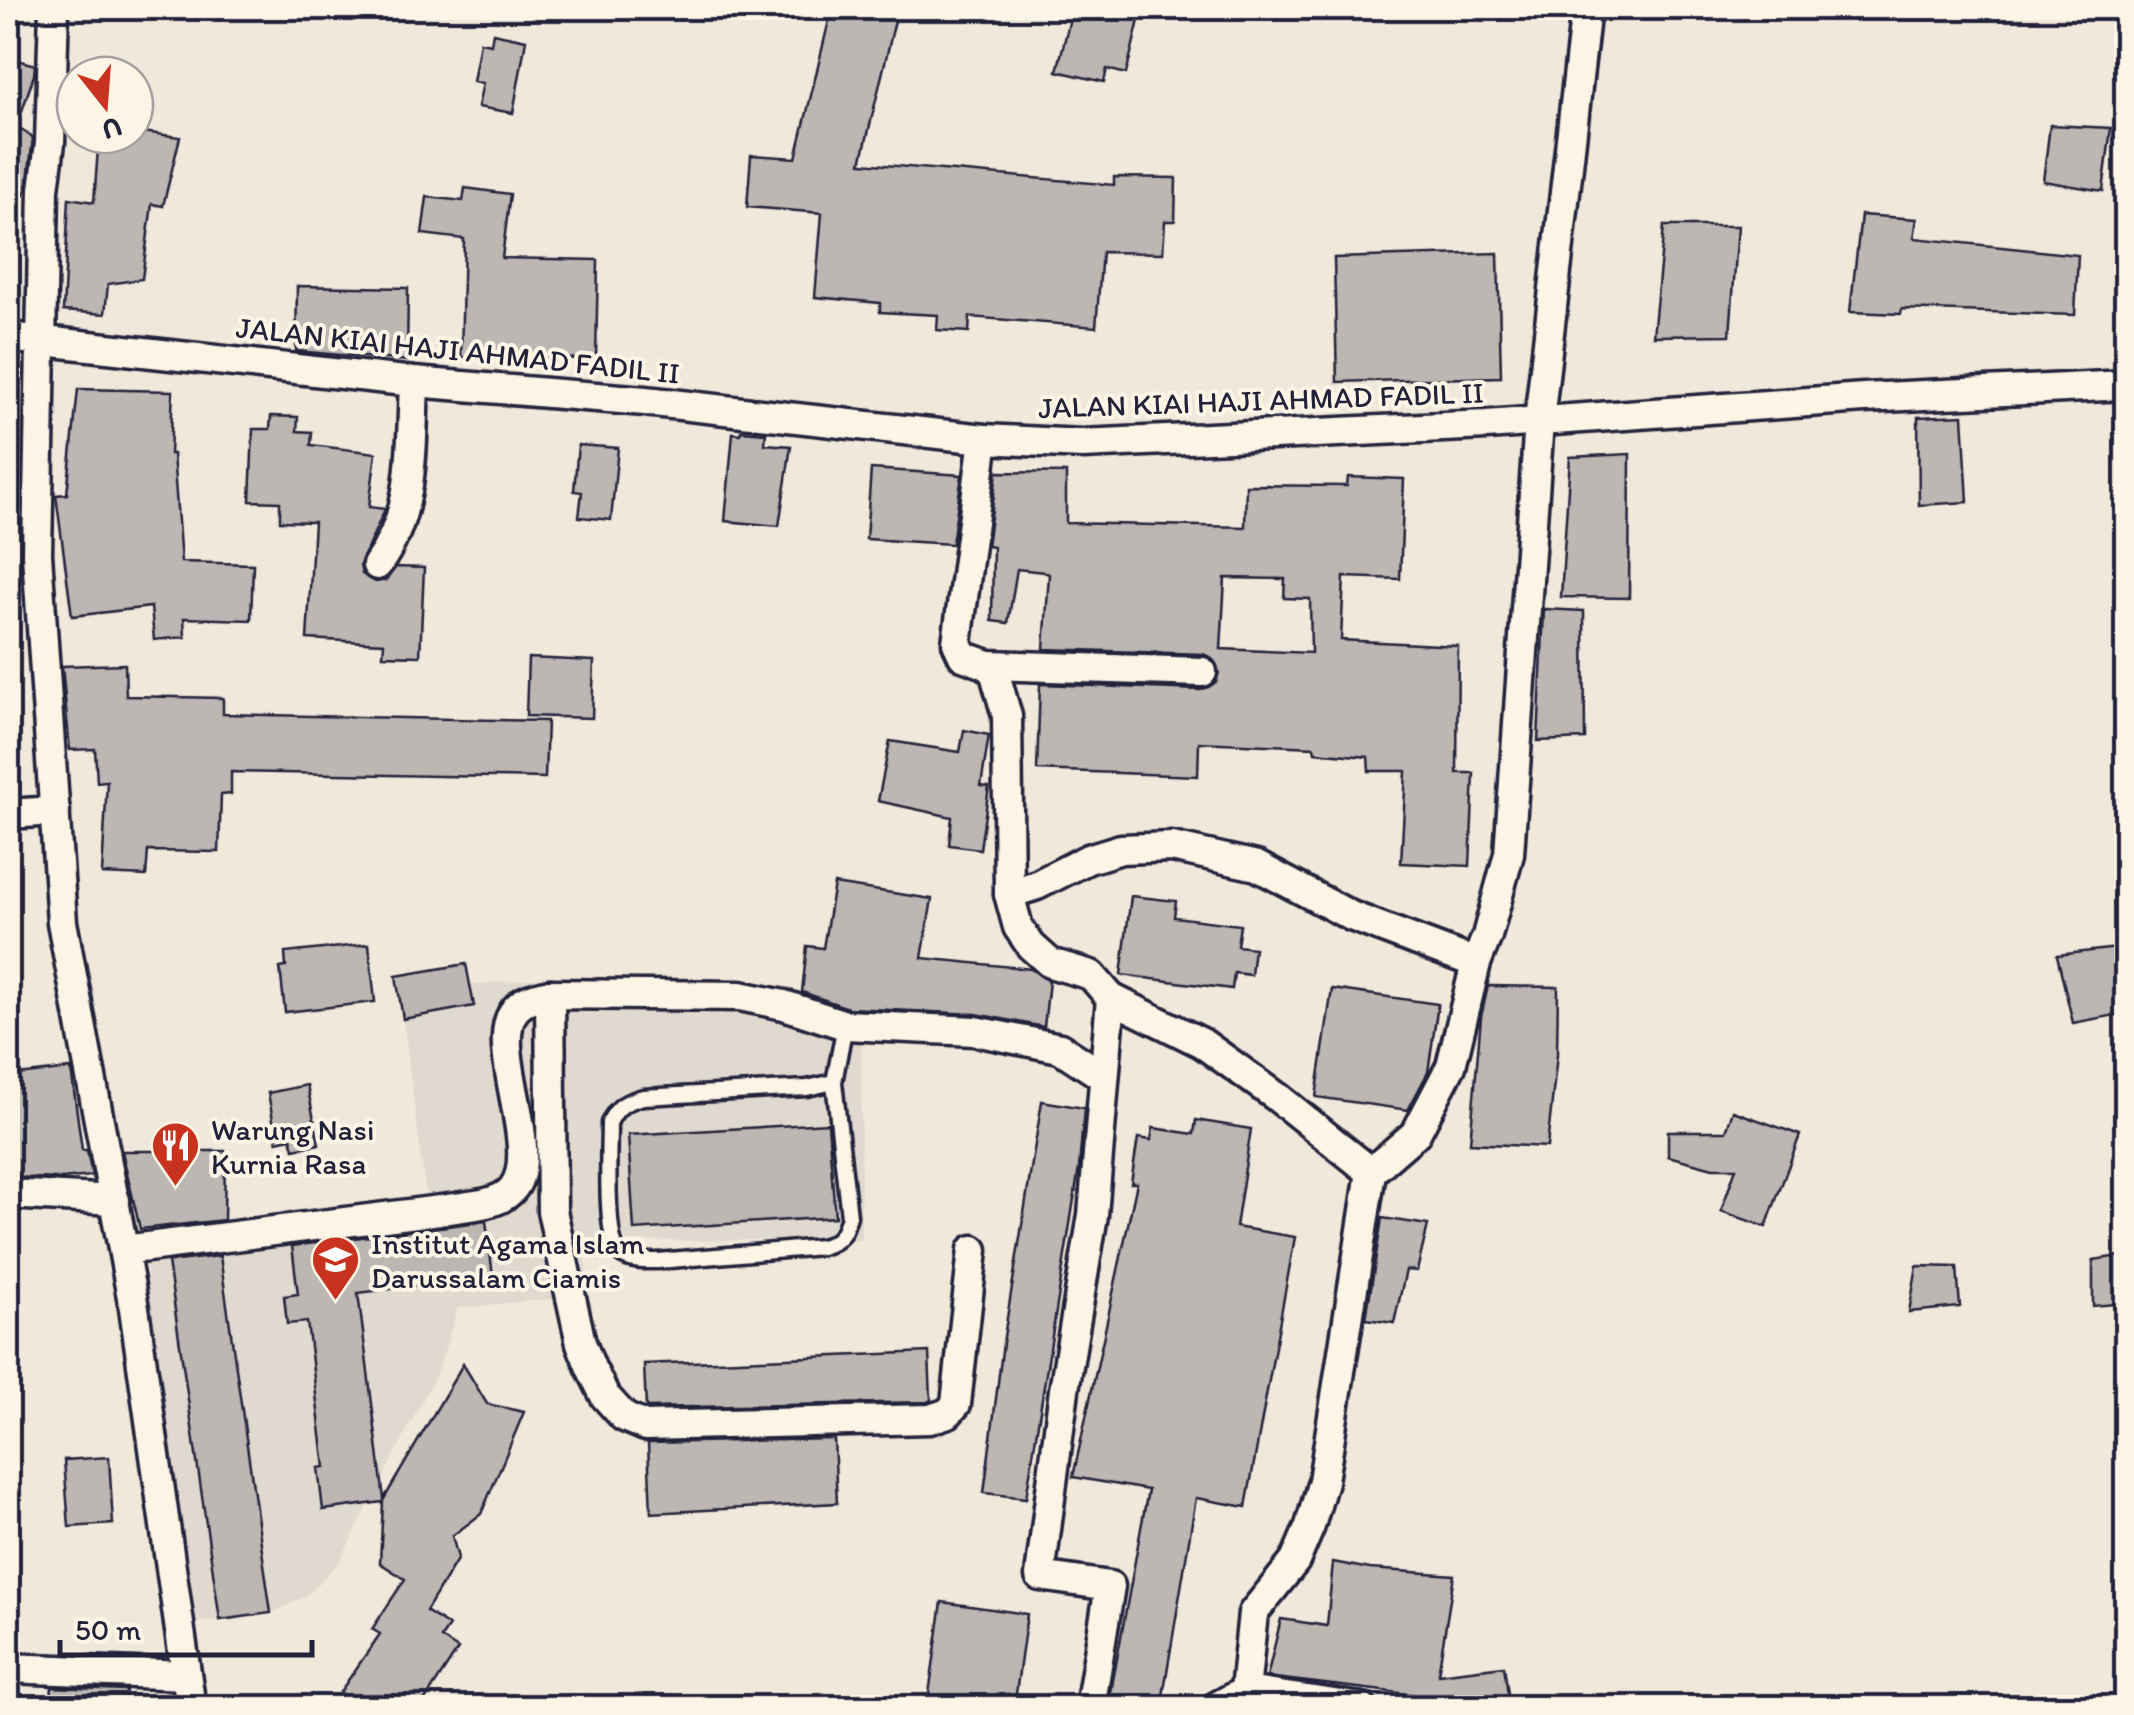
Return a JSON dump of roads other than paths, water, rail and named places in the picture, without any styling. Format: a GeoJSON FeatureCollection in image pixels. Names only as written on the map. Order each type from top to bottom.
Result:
{"type":"FeatureCollection","features":[{"type":"Feature","properties":{"kind":"street"},"geometry":{"type":"LineString","coordinates":[[54,8],[50,143],[44,189],[38,554],[62,922],[124,1250],[190,1708]]}},
{"type":"Feature","properties":{"kind":"street"},"geometry":{"type":"LineString","coordinates":[[1245,1691],[1253,1613],[1295,1561],[1310,1526],[1322,1481],[1371,1172],[1416,1133],[1450,1066],[1510,854],[1539,422],[1586,8]]}},
{"type":"Feature","properties":{"kind":"street","name":"JALAN KIAI HAJI AHMAD FADIL II"},"geometry":{"type":"LineString","coordinates":[[8,337],[984,439],[1082,444],[1539,422],[2010,389],[2126,386]]}},
{"type":"Feature","properties":{"kind":"street"},"geometry":{"type":"LineString","coordinates":[[377,565],[393,543],[405,505],[414,382]]}},
{"type":"Feature","properties":{"kind":"street"},"geometry":{"type":"LineString","coordinates":[[984,439],[957,643],[963,656],[988,665],[1202,672]]}},
{"type":"Feature","properties":{"kind":"street"},"geometry":{"type":"LineString","coordinates":[[988,665],[1007,716],[1018,926],[1031,946],[1050,963],[1091,975],[1111,998],[1202,1043],[1371,1172]]}},
{"type":"Feature","properties":{"kind":"street"},"geometry":{"type":"LineString","coordinates":[[8,814],[55,811]]}},
{"type":"Feature","properties":{"kind":"street"},"geometry":{"type":"LineString","coordinates":[[1018,891],[1120,849],[1172,847],[1257,866],[1351,916],[1476,964]]}},
{"type":"Feature","properties":{"kind":"street"},"geometry":{"type":"LineString","coordinates":[[124,1250],[456,1208],[501,1198],[514,1187],[522,1164],[509,1020],[516,1008],[532,998],[550,994],[740,996],[784,1005],[845,1025],[974,1031],[1060,1048],[1104,1077]]}},
{"type":"Feature","properties":{"kind":"street"},"geometry":{"type":"LineString","coordinates":[[550,994],[552,1211],[582,1344],[605,1396],[624,1417],[645,1426],[930,1419],[948,1413],[956,1404],[973,1250]]}},
{"type":"Feature","properties":{"kind":"street"},"geometry":{"type":"LineString","coordinates":[[1090,1708],[1110,1586],[1040,1576],[1064,1390],[1093,1215],[1111,998]]}},
{"type":"Feature","properties":{"kind":"street"},"geometry":{"type":"LineString","coordinates":[[8,1194],[115,1200]]}},
{"type":"Feature","properties":{"kind":"street"},"geometry":{"type":"LineString","coordinates":[[8,1668],[186,1674]]}},
{"type":"Feature","properties":{"kind":"street"},"geometry":{"type":"LineString","coordinates":[[1214,1708],[1245,1691],[1362,1708]]}},
{"type":"Feature","properties":{"kind":"lane"},"geometry":{"type":"LineString","coordinates":[[834,1082],[807,1088],[624,1102],[608,1123],[611,1226],[613,1244],[621,1255],[658,1262],[822,1247],[835,1243],[845,1233],[849,1216],[834,1082],[845,1025]]}},
{"type":"Feature","properties":{"kind":"place","name":"Warung Nasi Kurnia Rasa"},"geometry":{"type":"Point","coordinates":[176,1188]}},
{"type":"Feature","properties":{"kind":"place","name":"Institut Agama Islam Darussalam Ciamis"},"geometry":{"type":"Point","coordinates":[336,1302]}}]}
